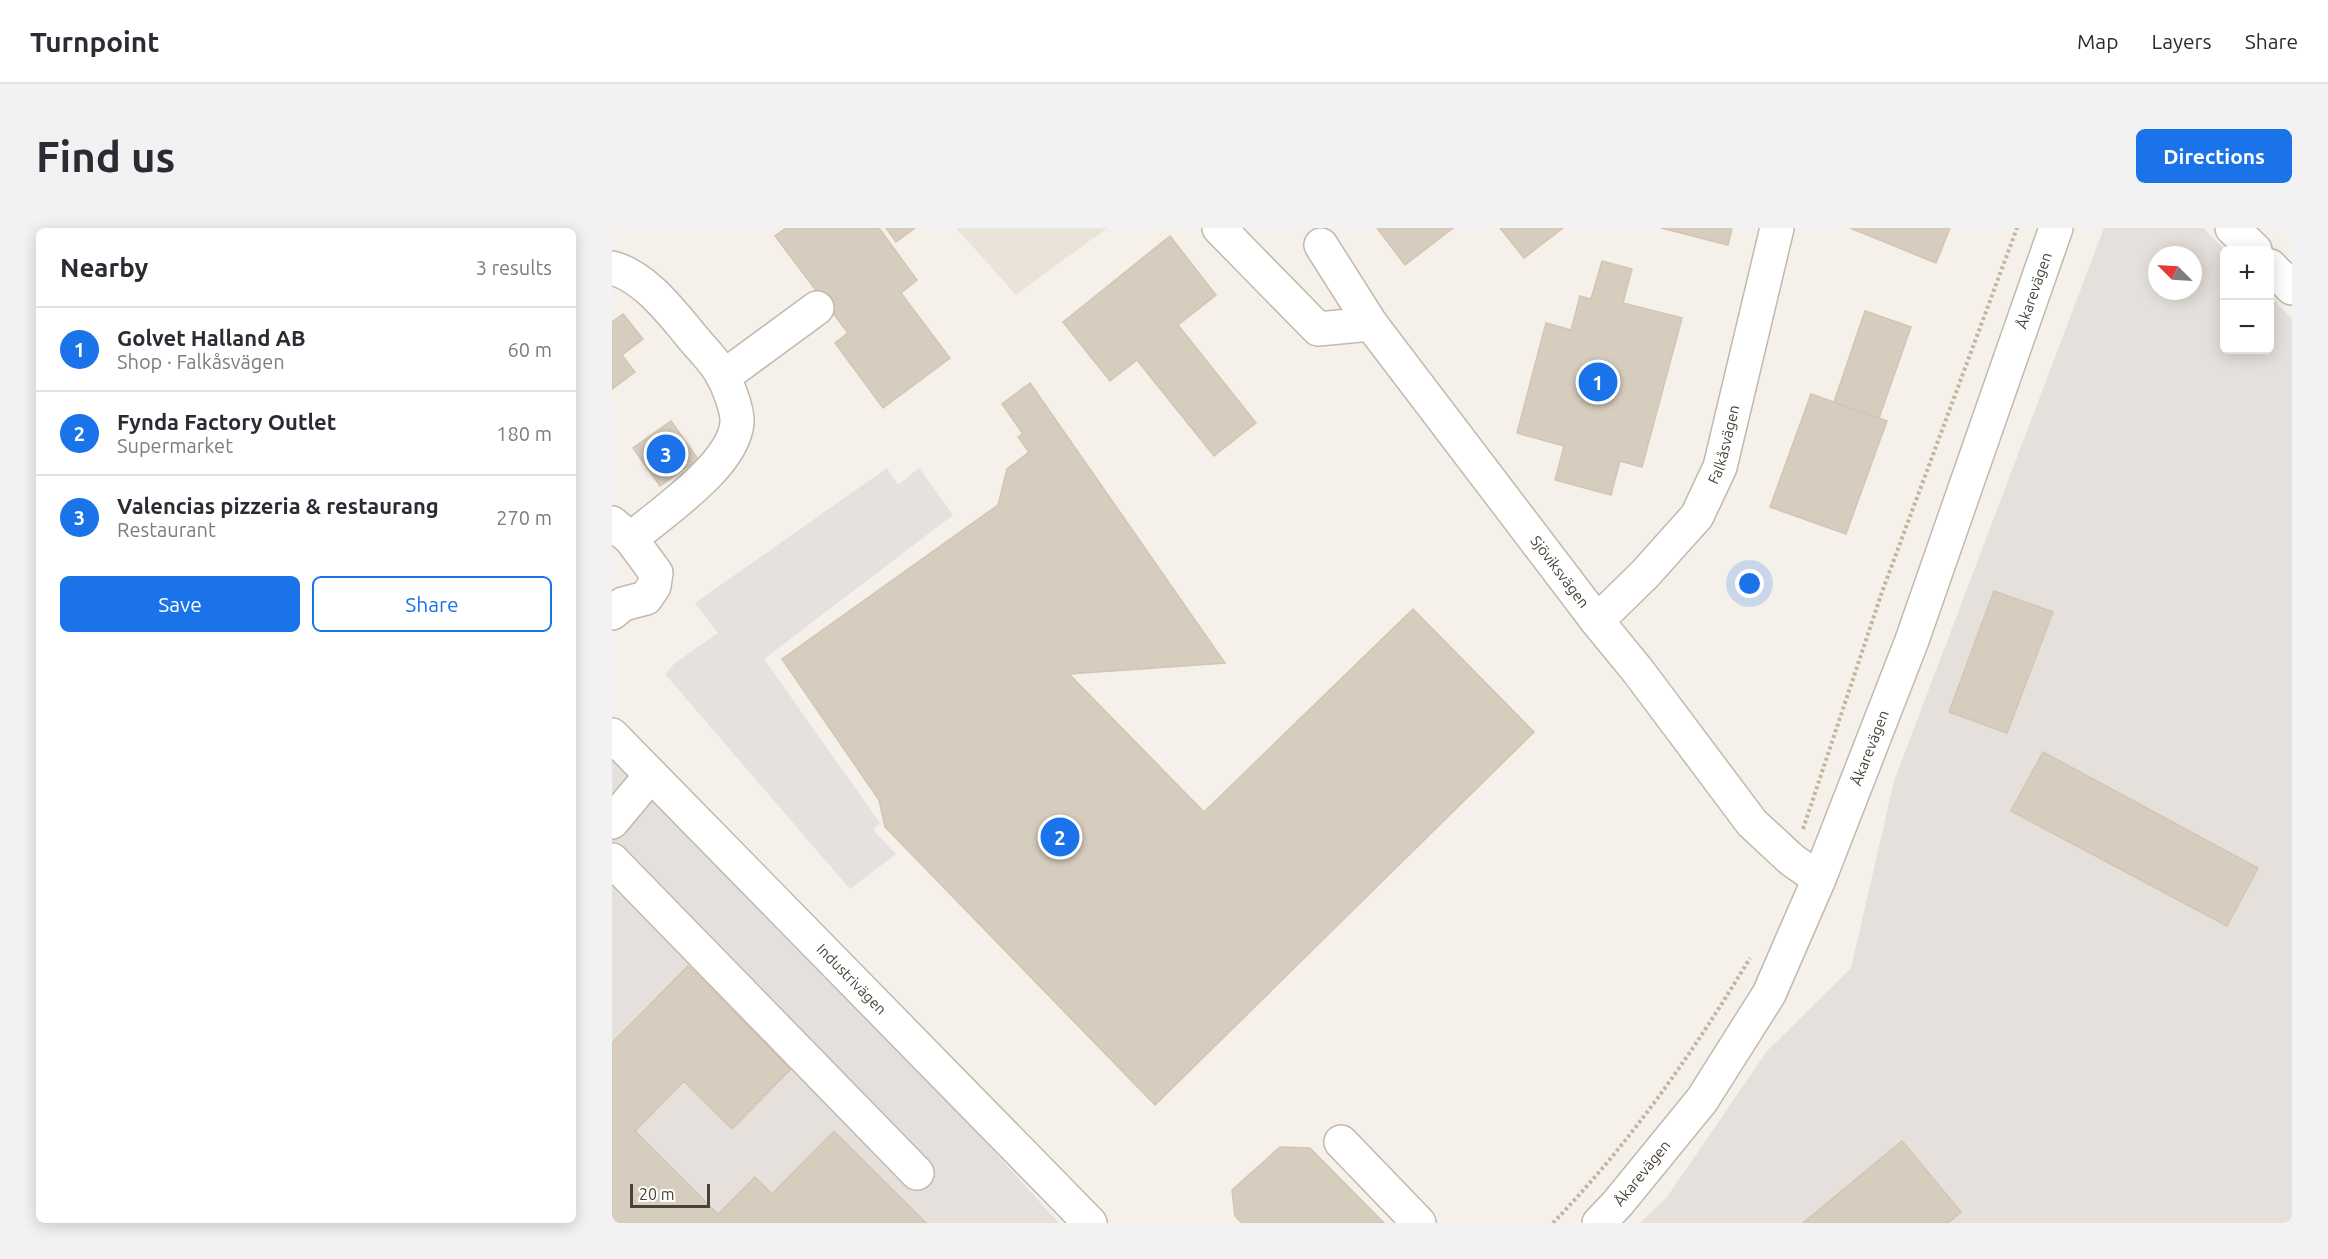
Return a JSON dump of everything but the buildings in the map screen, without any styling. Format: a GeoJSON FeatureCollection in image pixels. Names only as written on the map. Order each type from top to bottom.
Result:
{"type":"FeatureCollection","features":[{"type":"Feature","properties":{"kind":"street"},"geometry":{"type":"LineString","coordinates":[[1219,228],[1318,329],[1371,324]]}},
{"type":"Feature","properties":{"kind":"street","name":"Falkåsvägen"},"geometry":{"type":"LineString","coordinates":[[1597,621],[1645,574],[1697,516],[1720,467],[1777,228]]}},
{"type":"Feature","properties":{"kind":"street","name":"Åkarevägen"},"geometry":{"type":"LineString","coordinates":[[1618,1216],[1702,1100],[1769,994],[1820,879],[1911,643],[2056,228]]}},
{"type":"Feature","properties":{"kind":"street"},"geometry":{"type":"LineString","coordinates":[[2232,228],[2250,246]]}},
{"type":"Feature","properties":{"kind":"street","name":"Sjöviksvägen"},"geometry":{"type":"LineString","coordinates":[[1321,245],[1371,324],[1597,621],[1638,670],[1752,823],[1792,860],[1820,879]]}},
{"type":"Feature","properties":{"kind":"street"},"geometry":{"type":"LineString","coordinates":[[612,268],[631,276],[666,305],[723,377],[729,389],[737,422],[731,442],[711,473],[621,531],[656,573],[654,586],[646,598],[616,604]]}},
{"type":"Feature","properties":{"kind":"street"},"geometry":{"type":"LineString","coordinates":[[2274,270],[2292,288]]}},
{"type":"Feature","properties":{"kind":"street"},"geometry":{"type":"LineString","coordinates":[[723,377],[817,309]]}},
{"type":"Feature","properties":{"kind":"street","name":"Industrivägen"},"geometry":{"type":"LineString","coordinates":[[612,735],[1090,1223]]}},
{"type":"Feature","properties":{"kind":"street"},"geometry":{"type":"LineString","coordinates":[[612,822],[651,775]]}},
{"type":"Feature","properties":{"kind":"street"},"geometry":{"type":"LineString","coordinates":[[612,860],[917,1173]]}},
{"type":"Feature","properties":{"kind":"street"},"geometry":{"type":"LineString","coordinates":[[1341,1142],[1419,1223]]}},
{"type":"Feature","properties":{"kind":"path"},"geometry":{"type":"LineString","coordinates":[[1792,860],[1882,592],[2017,228]]}},
{"type":"Feature","properties":{"kind":"path"},"geometry":{"type":"LineString","coordinates":[[1553,1223],[1637,1128],[1700,1039],[1754,948]]}},
{"type":"Feature","properties":{"kind":"shaded area"},"geometry":{"type":"Polygon","coordinates":[[[956,228],[1107,228],[1016,295],[956,228]]]}},
{"type":"Feature","properties":{"kind":"shaded area"},"geometry":{"type":"Polygon","coordinates":[[[2104,228],[2203,228],[2221,246],[2220,354],[2274,354],[2274,300],[2292,319],[2292,1223],[1640,1223],[1667,1197],[1767,1051],[1851,968],[1894,781],[2104,228]]]}},
{"type":"Feature","properties":{"kind":"shaded area"},"geometry":{"type":"Polygon","coordinates":[[[887,468],[898,485],[919,468],[953,515],[764,659],[880,823],[873,830],[896,854],[850,889],[665,674],[675,663],[718,633],[695,603],[887,468]]]}},
{"type":"Feature","properties":{"kind":"shaded area"},"geometry":{"type":"Polygon","coordinates":[[[612,741],[665,788],[1059,1223],[612,1223],[612,741]]]}},
{"type":"Feature","properties":{"kind":"place","name":"Golvet Halland AB"},"geometry":{"type":"Point","coordinates":[1598,382]}},
{"type":"Feature","properties":{"kind":"place","name":"Valencias pizzeria & restaurang"},"geometry":{"type":"Point","coordinates":[666,454]}},
{"type":"Feature","properties":{"kind":"place","name":"Fynda Factory Outlet"},"geometry":{"type":"Point","coordinates":[1060,837]}}]}
